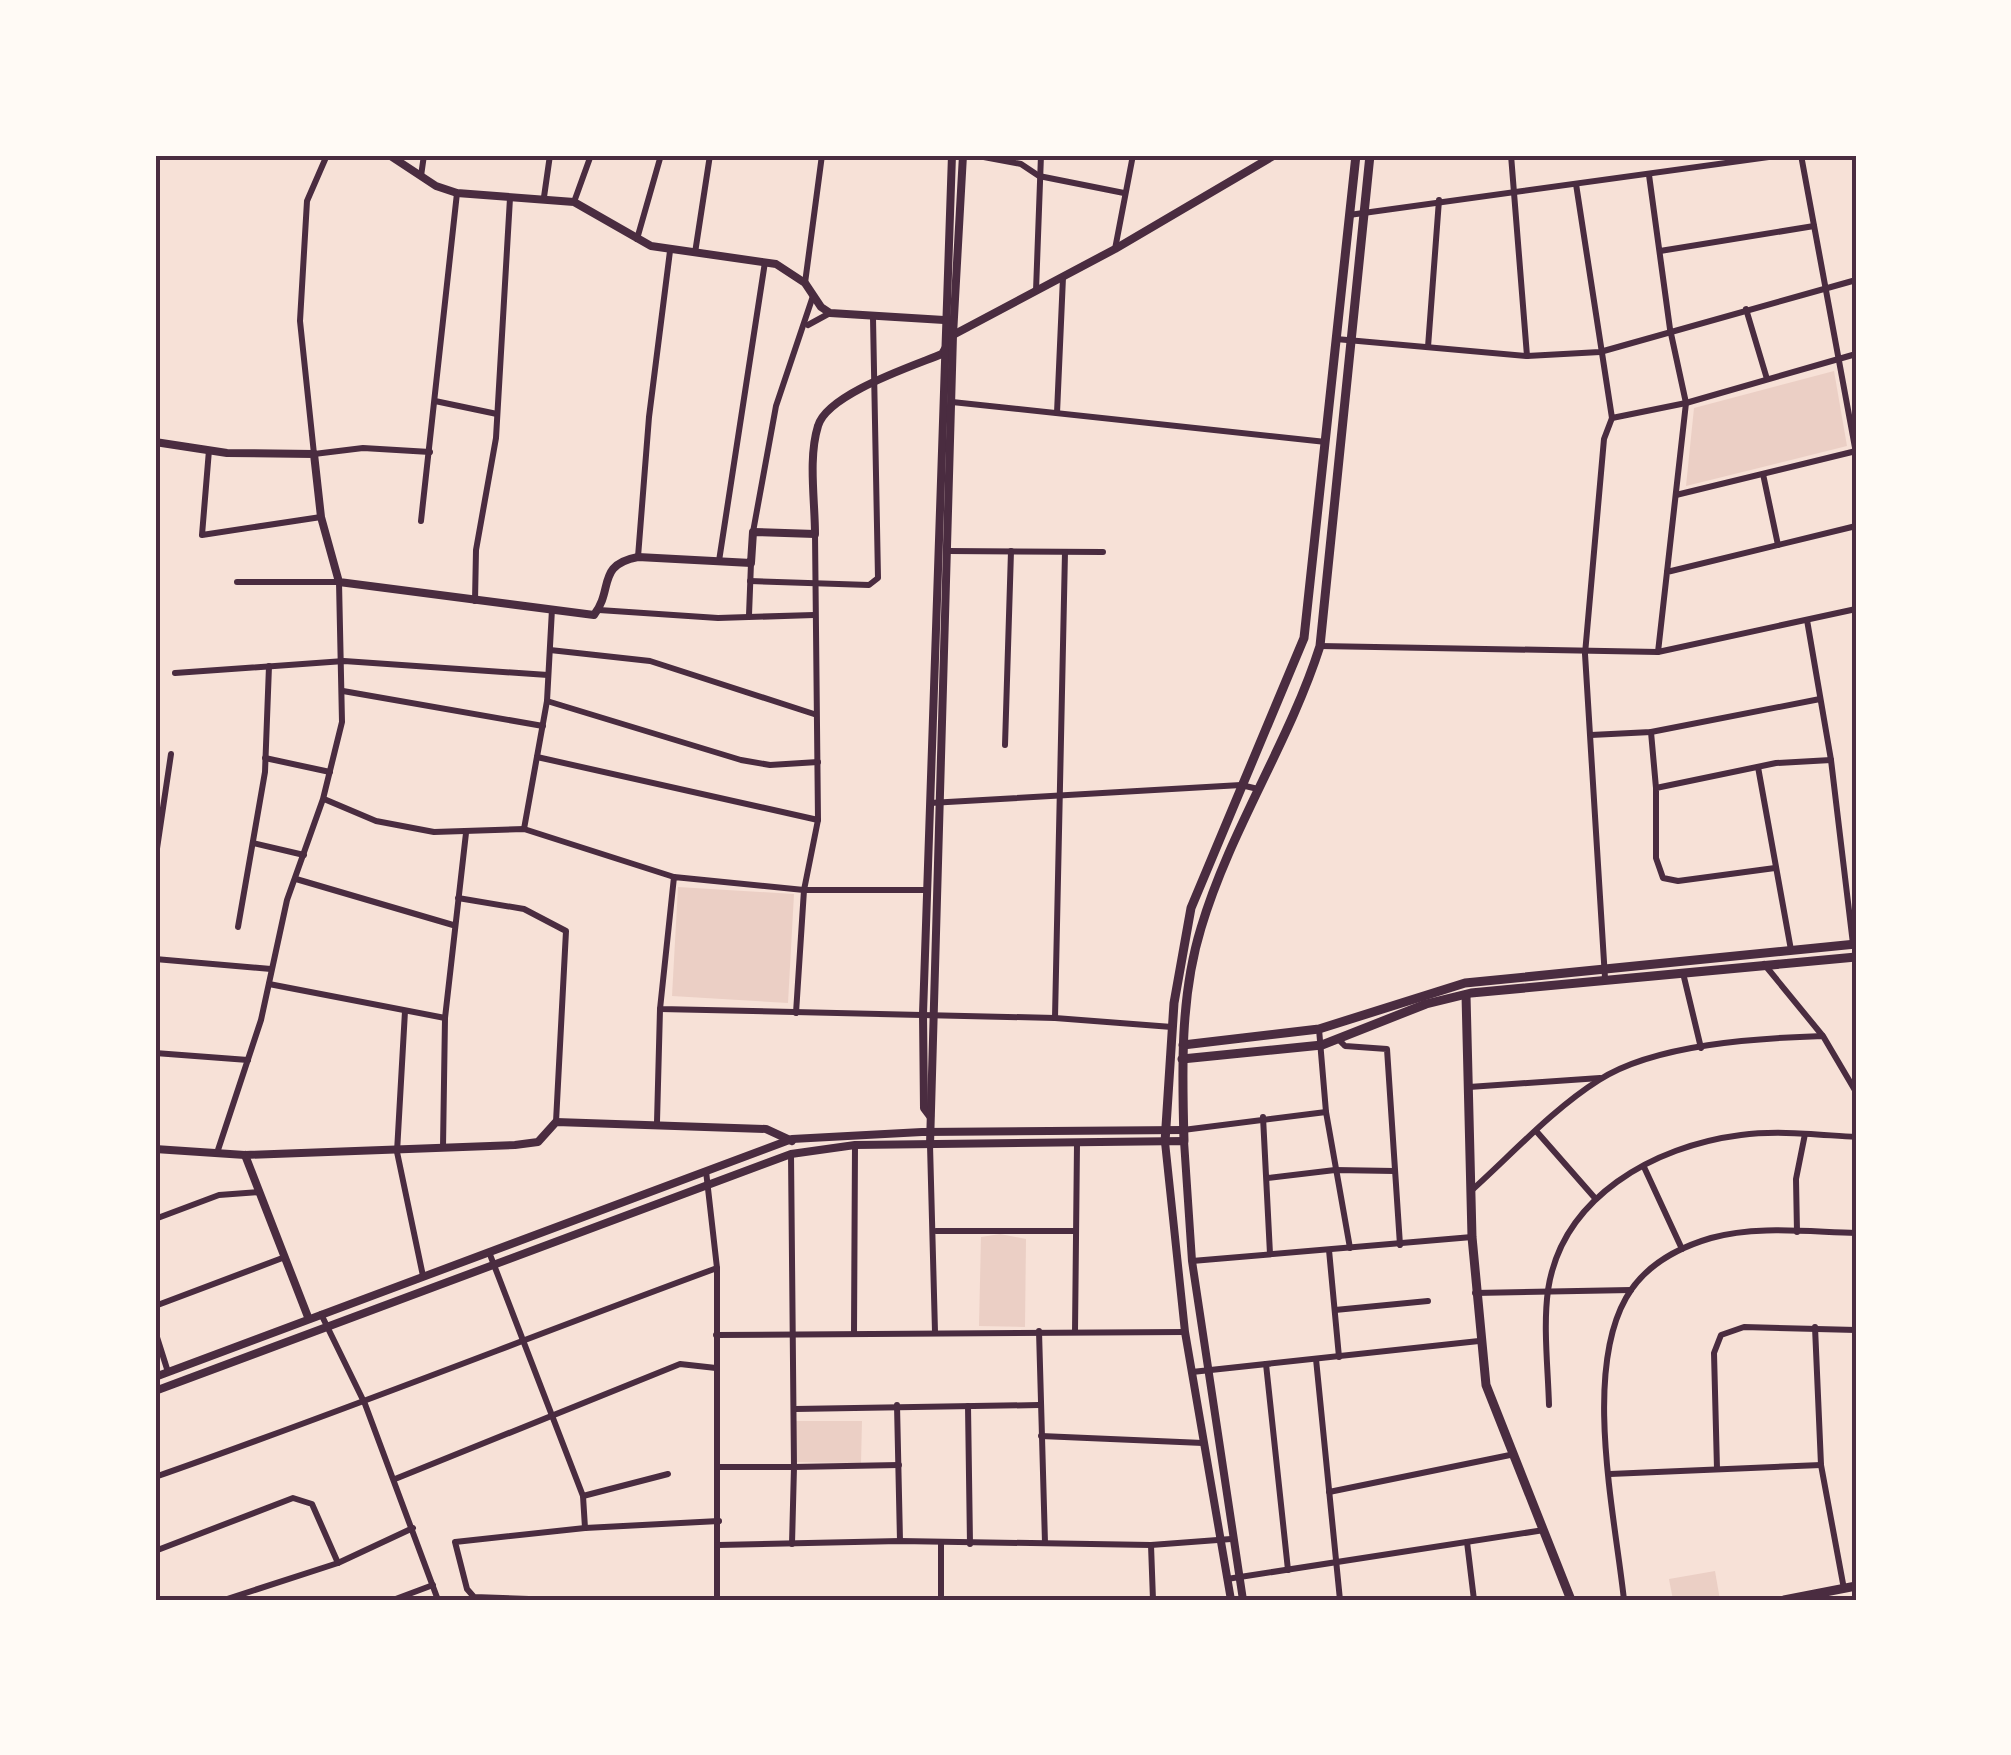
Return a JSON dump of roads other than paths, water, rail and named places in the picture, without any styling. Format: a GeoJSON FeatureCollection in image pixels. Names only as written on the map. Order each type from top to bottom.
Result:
{"type":"FeatureCollection","features":[{"type":"Feature","properties":{"kind":"main road"},"geometry":{"type":"LineString","coordinates":[[1165,1137],[1172,1028],[1191,908],[1304,638],[1356,155]]}},
{"type":"Feature","properties":{"kind":"main road"},"geometry":{"type":"LineString","coordinates":[[1184,1136],[1183,1045],[1201,926],[1307,688],[1320,646],[1370,155]]}},
{"type":"Feature","properties":{"kind":"main road"},"geometry":{"type":"LineString","coordinates":[[1182,1060],[1322,1044],[1426,1004],[1466,995],[1604,973],[1854,944]]}},
{"type":"Feature","properties":{"kind":"main road"},"geometry":{"type":"LineString","coordinates":[[1183,1045],[1318,1030],[1465,983],[1604,973],[1682,973],[1856,957]]}},
{"type":"Feature","properties":{"kind":"main road"},"geometry":{"type":"LineString","coordinates":[[1466,995],[1472,1238],[1486,1385],[1510,1455],[1571,1600]]}},
{"type":"Feature","properties":{"kind":"main road"},"geometry":{"type":"LineString","coordinates":[[1786,1600],[1856,1586]]}},
{"type":"Feature","properties":{"kind":"street"},"geometry":{"type":"LineString","coordinates":[[216,1153],[248,1060],[342,722],[344,661],[338,582],[321,518],[300,321],[307,263],[307,201],[327,155]]}},
{"type":"Feature","properties":{"kind":"street"},"geometry":{"type":"LineString","coordinates":[[388,155],[421,177],[457,193],[510,198],[544,196],[574,202],[670,251],[764,262],[791,271],[830,313]]}},
{"type":"Feature","properties":{"kind":"street"},"geometry":{"type":"LineString","coordinates":[[421,177],[424,155]]}},
{"type":"Feature","properties":{"kind":"street"},"geometry":{"type":"LineString","coordinates":[[544,196],[550,155]]}},
{"type":"Feature","properties":{"kind":"street"},"geometry":{"type":"LineString","coordinates":[[574,202],[591,155]]}},
{"type":"Feature","properties":{"kind":"street"},"geometry":{"type":"LineString","coordinates":[[638,238],[661,155]]}},
{"type":"Feature","properties":{"kind":"street"},"geometry":{"type":"LineString","coordinates":[[695,256],[710,155]]}},
{"type":"Feature","properties":{"kind":"street"},"geometry":{"type":"LineString","coordinates":[[805,283],[822,155]]}},
{"type":"Feature","properties":{"kind":"street"},"geometry":{"type":"LineString","coordinates":[[935,1332],[936,1231],[930,1116],[934,1109],[936,1014],[942,354],[952,155]]}},
{"type":"Feature","properties":{"kind":"street"},"geometry":{"type":"LineString","coordinates":[[930,1116],[924,1108],[927,890],[948,552],[953,335],[963,155]]}},
{"type":"Feature","properties":{"kind":"street"},"geometry":{"type":"LineString","coordinates":[[974,155],[1021,164],[1039,176],[1124,193]]}},
{"type":"Feature","properties":{"kind":"street"},"geometry":{"type":"LineString","coordinates":[[1036,291],[1041,155]]}},
{"type":"Feature","properties":{"kind":"street"},"geometry":{"type":"LineString","coordinates":[[1115,249],[1133,155]]}},
{"type":"Feature","properties":{"kind":"street"},"geometry":{"type":"LineString","coordinates":[[796,1013],[804,890],[818,820],[814,615],[818,424],[826,412],[876,381],[942,354],[953,335],[1115,249],[1275,155]]}},
{"type":"Feature","properties":{"kind":"street"},"geometry":{"type":"LineString","coordinates":[[1511,155],[1527,356]]}},
{"type":"Feature","properties":{"kind":"street"},"geometry":{"type":"LineString","coordinates":[[1349,216],[1439,200],[1649,174],[1728,159],[1783,155]]}},
{"type":"Feature","properties":{"kind":"street"},"geometry":{"type":"LineString","coordinates":[[1676,496],[1856,452],[1801,155]]}},
{"type":"Feature","properties":{"kind":"street"},"geometry":{"type":"LineString","coordinates":[[1649,174],[1670,329],[1686,403],[1658,652]]}},
{"type":"Feature","properties":{"kind":"street"},"geometry":{"type":"LineString","coordinates":[[1576,184],[1612,418],[1604,439],[1585,654],[1604,973]]}},
{"type":"Feature","properties":{"kind":"street"},"geometry":{"type":"LineString","coordinates":[[421,522],[457,193]]}},
{"type":"Feature","properties":{"kind":"street"},"geometry":{"type":"LineString","coordinates":[[475,602],[476,550],[497,414],[510,198]]}},
{"type":"Feature","properties":{"kind":"street"},"geometry":{"type":"LineString","coordinates":[[1428,347],[1439,200]]}},
{"type":"Feature","properties":{"kind":"street"},"geometry":{"type":"LineString","coordinates":[[1660,251],[1814,226]]}},
{"type":"Feature","properties":{"kind":"street"},"geometry":{"type":"LineString","coordinates":[[638,556],[670,251]]}},
{"type":"Feature","properties":{"kind":"street"},"geometry":{"type":"LineString","coordinates":[[719,561],[764,262]]}},
{"type":"Feature","properties":{"kind":"street"},"geometry":{"type":"LineString","coordinates":[[1057,413],[1063,277]]}},
{"type":"Feature","properties":{"kind":"street"},"geometry":{"type":"LineString","coordinates":[[1336,339],[1527,356],[1600,352],[1670,329],[1856,280]]}},
{"type":"Feature","properties":{"kind":"street"},"geometry":{"type":"LineString","coordinates":[[749,616],[753,532],[776,406],[813,296]]}},
{"type":"Feature","properties":{"kind":"street"},"geometry":{"type":"LineString","coordinates":[[1746,309],[1767,380]]}},
{"type":"Feature","properties":{"kind":"street"},"geometry":{"type":"LineString","coordinates":[[806,326],[830,313],[944,320]]}},
{"type":"Feature","properties":{"kind":"street"},"geometry":{"type":"LineString","coordinates":[[750,581],[816,580],[869,585],[878,578],[873,318]]}},
{"type":"Feature","properties":{"kind":"street"},"geometry":{"type":"LineString","coordinates":[[1612,418],[1686,403],[1856,354]]}},
{"type":"Feature","properties":{"kind":"street"},"geometry":{"type":"LineString","coordinates":[[434,401],[497,414]]}},
{"type":"Feature","properties":{"kind":"street"},"geometry":{"type":"LineString","coordinates":[[952,402],[1326,442]]}},
{"type":"Feature","properties":{"kind":"street"},"geometry":{"type":"LineString","coordinates":[[155,442],[209,450],[314,454],[362,448],[430,452]]}},
{"type":"Feature","properties":{"kind":"street"},"geometry":{"type":"LineString","coordinates":[[209,450],[202,535],[321,518]]}},
{"type":"Feature","properties":{"kind":"street"},"geometry":{"type":"LineString","coordinates":[[1763,474],[1778,545]]}},
{"type":"Feature","properties":{"kind":"street"},"geometry":{"type":"LineString","coordinates":[[1667,572],[1856,526]]}},
{"type":"Feature","properties":{"kind":"street"},"geometry":{"type":"LineString","coordinates":[[753,532],[816,534]]}},
{"type":"Feature","properties":{"kind":"street"},"geometry":{"type":"LineString","coordinates":[[948,552],[1103,552]]}},
{"type":"Feature","properties":{"kind":"street"},"geometry":{"type":"LineString","coordinates":[[1005,745],[1011,552]]}},
{"type":"Feature","properties":{"kind":"street"},"geometry":{"type":"LineString","coordinates":[[1055,1018],[1064,552]]}},
{"type":"Feature","properties":{"kind":"street"},"geometry":{"type":"LineString","coordinates":[[598,610],[612,567],[638,556],[751,563]]}},
{"type":"Feature","properties":{"kind":"street"},"geometry":{"type":"LineString","coordinates":[[237,582],[338,582],[475,602],[552,608],[586,616],[598,610],[814,615]]}},
{"type":"Feature","properties":{"kind":"street"},"geometry":{"type":"LineString","coordinates":[[524,829],[547,701],[552,608]]}},
{"type":"Feature","properties":{"kind":"street"},"geometry":{"type":"LineString","coordinates":[[1320,646],[1585,654],[1658,652],[1856,609]]}},
{"type":"Feature","properties":{"kind":"street"},"geometry":{"type":"LineString","coordinates":[[1807,620],[1831,760],[1854,944]]}},
{"type":"Feature","properties":{"kind":"street"},"geometry":{"type":"LineString","coordinates":[[550,650],[650,661],[814,714]]}},
{"type":"Feature","properties":{"kind":"street"},"geometry":{"type":"LineString","coordinates":[[174,673],[344,661],[548,675]]}},
{"type":"Feature","properties":{"kind":"street"},"geometry":{"type":"LineString","coordinates":[[238,927],[265,758],[269,666]]}},
{"type":"Feature","properties":{"kind":"street"},"geometry":{"type":"LineString","coordinates":[[343,690],[543,726]]}},
{"type":"Feature","properties":{"kind":"street"},"geometry":{"type":"LineString","coordinates":[[1590,735],[1651,732],[1820,699]]}},
{"type":"Feature","properties":{"kind":"street"},"geometry":{"type":"LineString","coordinates":[[547,701],[741,760],[770,765],[818,762]]}},
{"type":"Feature","properties":{"kind":"street"},"geometry":{"type":"LineString","coordinates":[[1651,732],[1656,858],[1664,878],[1678,881],[1775,868]]}},
{"type":"Feature","properties":{"kind":"street"},"geometry":{"type":"LineString","coordinates":[[155,862],[171,754]]}},
{"type":"Feature","properties":{"kind":"street"},"geometry":{"type":"LineString","coordinates":[[537,757],[818,820]]}},
{"type":"Feature","properties":{"kind":"street"},"geometry":{"type":"LineString","coordinates":[[265,758],[330,772]]}},
{"type":"Feature","properties":{"kind":"street"},"geometry":{"type":"LineString","coordinates":[[1656,788],[1758,767],[1831,760]]}},
{"type":"Feature","properties":{"kind":"street"},"geometry":{"type":"LineString","coordinates":[[1758,767],[1791,950]]}},
{"type":"Feature","properties":{"kind":"street"},"geometry":{"type":"LineString","coordinates":[[935,803],[1241,785],[1260,790]]}},
{"type":"Feature","properties":{"kind":"street"},"geometry":{"type":"LineString","coordinates":[[155,790],[166,791]]}},
{"type":"Feature","properties":{"kind":"street"},"geometry":{"type":"LineString","coordinates":[[323,799],[376,821],[466,833],[524,829],[674,876],[804,890],[927,890]]}},
{"type":"Feature","properties":{"kind":"street"},"geometry":{"type":"LineString","coordinates":[[443,1146],[445,1018],[466,833]]}},
{"type":"Feature","properties":{"kind":"street"},"geometry":{"type":"LineString","coordinates":[[253,843],[304,855]]}},
{"type":"Feature","properties":{"kind":"street"},"geometry":{"type":"LineString","coordinates":[[657,1122],[660,1009],[674,876]]}},
{"type":"Feature","properties":{"kind":"street"},"geometry":{"type":"LineString","coordinates":[[296,880],[453,925]]}},
{"type":"Feature","properties":{"kind":"street"},"geometry":{"type":"LineString","coordinates":[[155,1149],[245,1155],[396,1152],[538,1142],[556,1122],[566,931],[524,909],[458,898]]}},
{"type":"Feature","properties":{"kind":"street"},"geometry":{"type":"LineString","coordinates":[[155,959],[271,969]]}},
{"type":"Feature","properties":{"kind":"street"},"geometry":{"type":"LineString","coordinates":[[1764,964],[1823,1036],[1856,1092]]}},
{"type":"Feature","properties":{"kind":"street"},"geometry":{"type":"LineString","coordinates":[[1682,973],[1701,1048]]}},
{"type":"Feature","properties":{"kind":"street"},"geometry":{"type":"LineString","coordinates":[[1465,983],[1466,995]]}},
{"type":"Feature","properties":{"kind":"street"},"geometry":{"type":"LineString","coordinates":[[268,984],[445,1018]]}},
{"type":"Feature","properties":{"kind":"street"},"geometry":{"type":"LineString","coordinates":[[660,1009],[1055,1018],[1172,1028]]}},
{"type":"Feature","properties":{"kind":"street"},"geometry":{"type":"LineString","coordinates":[[405,1011],[396,1152],[424,1276]]}},
{"type":"Feature","properties":{"kind":"street"},"geometry":{"type":"LineString","coordinates":[[1318,1030],[1334,1170],[1350,1248]]}},
{"type":"Feature","properties":{"kind":"street"},"geometry":{"type":"LineString","coordinates":[[1469,1087],[1601,1078],[1701,1048],[1823,1036]]}},
{"type":"Feature","properties":{"kind":"street"},"geometry":{"type":"LineString","coordinates":[[1337,1039],[1344,1046],[1387,1049],[1400,1244]]}},
{"type":"Feature","properties":{"kind":"street"},"geometry":{"type":"LineString","coordinates":[[155,1053],[248,1060]]}},
{"type":"Feature","properties":{"kind":"street"},"geometry":{"type":"LineString","coordinates":[[1470,1192],[1601,1078]]}},
{"type":"Feature","properties":{"kind":"street"},"geometry":{"type":"LineString","coordinates":[[155,1391],[791,1154],[855,1145],[1077,1144],[1184,1136],[1263,1117],[1326,1112]]}},
{"type":"Feature","properties":{"kind":"street"},"geometry":{"type":"LineString","coordinates":[[1263,1117],[1270,1254]]}},
{"type":"Feature","properties":{"kind":"street"},"geometry":{"type":"LineString","coordinates":[[556,1122],[766,1128],[792,1140]]}},
{"type":"Feature","properties":{"kind":"street"},"geometry":{"type":"LineString","coordinates":[[155,1377],[792,1140],[930,1132],[1165,1137]]}},
{"type":"Feature","properties":{"kind":"street"},"geometry":{"type":"LineString","coordinates":[[1537,1132],[1594,1198]]}},
{"type":"Feature","properties":{"kind":"street"},"geometry":{"type":"LineString","coordinates":[[1548,1405],[1548,1292],[1572,1224],[1594,1198],[1644,1167],[1702,1142],[1746,1134],[1856,1136]]}},
{"type":"Feature","properties":{"kind":"street"},"geometry":{"type":"LineString","coordinates":[[1797,1232],[1796,1180],[1806,1134]]}},
{"type":"Feature","properties":{"kind":"street"},"geometry":{"type":"LineString","coordinates":[[1184,1136],[1192,1261],[1231,1539],[1244,1600]]}},
{"type":"Feature","properties":{"kind":"street"},"geometry":{"type":"LineString","coordinates":[[1165,1137],[1185,1332],[1231,1600]]}},
{"type":"Feature","properties":{"kind":"street"},"geometry":{"type":"LineString","coordinates":[[792,1140],[792,1544]]}},
{"type":"Feature","properties":{"kind":"street"},"geometry":{"type":"LineString","coordinates":[[1076,1332],[1077,1144]]}},
{"type":"Feature","properties":{"kind":"street"},"geometry":{"type":"LineString","coordinates":[[854,1334],[855,1145]]}},
{"type":"Feature","properties":{"kind":"street"},"geometry":{"type":"LineString","coordinates":[[245,1155],[308,1318]]}},
{"type":"Feature","properties":{"kind":"street"},"geometry":{"type":"LineString","coordinates":[[1644,1167],[1682,1248]]}},
{"type":"Feature","properties":{"kind":"street"},"geometry":{"type":"LineString","coordinates":[[1267,1178],[1334,1170],[1394,1171]]}},
{"type":"Feature","properties":{"kind":"street"},"geometry":{"type":"LineString","coordinates":[[706,1172],[717,1268],[717,1600]]}},
{"type":"Feature","properties":{"kind":"street"},"geometry":{"type":"LineString","coordinates":[[155,1219],[219,1195],[260,1192]]}},
{"type":"Feature","properties":{"kind":"street"},"geometry":{"type":"LineString","coordinates":[[936,1231],[1075,1231]]}},
{"type":"Feature","properties":{"kind":"street"},"geometry":{"type":"LineString","coordinates":[[1624,1600],[1610,1474],[1606,1377],[1612,1336],[1632,1290],[1670,1253],[1715,1237],[1856,1233]]}},
{"type":"Feature","properties":{"kind":"street"},"geometry":{"type":"LineString","coordinates":[[1192,1261],[1472,1238]]}},
{"type":"Feature","properties":{"kind":"street"},"geometry":{"type":"LineString","coordinates":[[1329,1250],[1339,1357]]}},
{"type":"Feature","properties":{"kind":"street"},"geometry":{"type":"LineString","coordinates":[[489,1252],[582,1496],[585,1528]]}},
{"type":"Feature","properties":{"kind":"street"},"geometry":{"type":"LineString","coordinates":[[155,1306],[285,1257]]}},
{"type":"Feature","properties":{"kind":"street"},"geometry":{"type":"LineString","coordinates":[[155,1477],[365,1404],[522,1339],[717,1268]]}},
{"type":"Feature","properties":{"kind":"street"},"geometry":{"type":"LineString","coordinates":[[1475,1293],[1632,1290]]}},
{"type":"Feature","properties":{"kind":"street"},"geometry":{"type":"LineString","coordinates":[[1335,1310],[1428,1301]]}},
{"type":"Feature","properties":{"kind":"street"},"geometry":{"type":"LineString","coordinates":[[321,1313],[365,1404],[438,1600]]}},
{"type":"Feature","properties":{"kind":"street"},"geometry":{"type":"LineString","coordinates":[[1718,1469],[1714,1353],[1721,1335],[1744,1327],[1856,1330]]}},
{"type":"Feature","properties":{"kind":"street"},"geometry":{"type":"LineString","coordinates":[[1815,1327],[1822,1465],[1844,1588]]}},
{"type":"Feature","properties":{"kind":"street"},"geometry":{"type":"LineString","coordinates":[[1039,1330],[1045,1543]]}},
{"type":"Feature","properties":{"kind":"street"},"geometry":{"type":"LineString","coordinates":[[155,1331],[168,1372]]}},
{"type":"Feature","properties":{"kind":"street"},"geometry":{"type":"LineString","coordinates":[[716,1335],[1185,1332]]}},
{"type":"Feature","properties":{"kind":"street"},"geometry":{"type":"LineString","coordinates":[[1192,1372],[1479,1341]]}},
{"type":"Feature","properties":{"kind":"street"},"geometry":{"type":"LineString","coordinates":[[1316,1359],[1333,1560],[1340,1600]]}},
{"type":"Feature","properties":{"kind":"street"},"geometry":{"type":"LineString","coordinates":[[395,1479],[680,1364],[717,1368]]}},
{"type":"Feature","properties":{"kind":"street"},"geometry":{"type":"LineString","coordinates":[[1266,1364],[1288,1570]]}},
{"type":"Feature","properties":{"kind":"street"},"geometry":{"type":"LineString","coordinates":[[795,1410],[1039,1404]]}},
{"type":"Feature","properties":{"kind":"street"},"geometry":{"type":"LineString","coordinates":[[897,1405],[900,1541]]}},
{"type":"Feature","properties":{"kind":"street"},"geometry":{"type":"LineString","coordinates":[[968,1406],[970,1544]]}},
{"type":"Feature","properties":{"kind":"street"},"geometry":{"type":"LineString","coordinates":[[1041,1436],[1203,1443]]}},
{"type":"Feature","properties":{"kind":"street"},"geometry":{"type":"LineString","coordinates":[[1329,1492],[1510,1455]]}},
{"type":"Feature","properties":{"kind":"street"},"geometry":{"type":"LineString","coordinates":[[720,1467],[899,1465]]}},
{"type":"Feature","properties":{"kind":"street"},"geometry":{"type":"LineString","coordinates":[[1610,1474],[1822,1465]]}},
{"type":"Feature","properties":{"kind":"street"},"geometry":{"type":"LineString","coordinates":[[582,1496],[668,1474]]}},
{"type":"Feature","properties":{"kind":"street"},"geometry":{"type":"LineString","coordinates":[[155,1551],[293,1498],[304,1498],[312,1504],[338,1563]]}},
{"type":"Feature","properties":{"kind":"street"},"geometry":{"type":"LineString","coordinates":[[557,1600],[474,1597],[468,1589],[455,1542],[585,1528],[719,1521]]}},
{"type":"Feature","properties":{"kind":"street"},"geometry":{"type":"LineString","coordinates":[[224,1600],[338,1563],[413,1528]]}},
{"type":"Feature","properties":{"kind":"street"},"geometry":{"type":"LineString","coordinates":[[1228,1579],[1544,1530]]}},
{"type":"Feature","properties":{"kind":"street"},"geometry":{"type":"LineString","coordinates":[[718,1545],[900,1541],[1151,1545],[1231,1539]]}},
{"type":"Feature","properties":{"kind":"street"},"geometry":{"type":"LineString","coordinates":[[1467,1542],[1474,1600]]}},
{"type":"Feature","properties":{"kind":"street"},"geometry":{"type":"LineString","coordinates":[[940,1600],[941,1544]]}},
{"type":"Feature","properties":{"kind":"street"},"geometry":{"type":"LineString","coordinates":[[1151,1545],[1154,1600]]}},
{"type":"Feature","properties":{"kind":"street"},"geometry":{"type":"LineString","coordinates":[[393,1600],[433,1585]]}}]}
